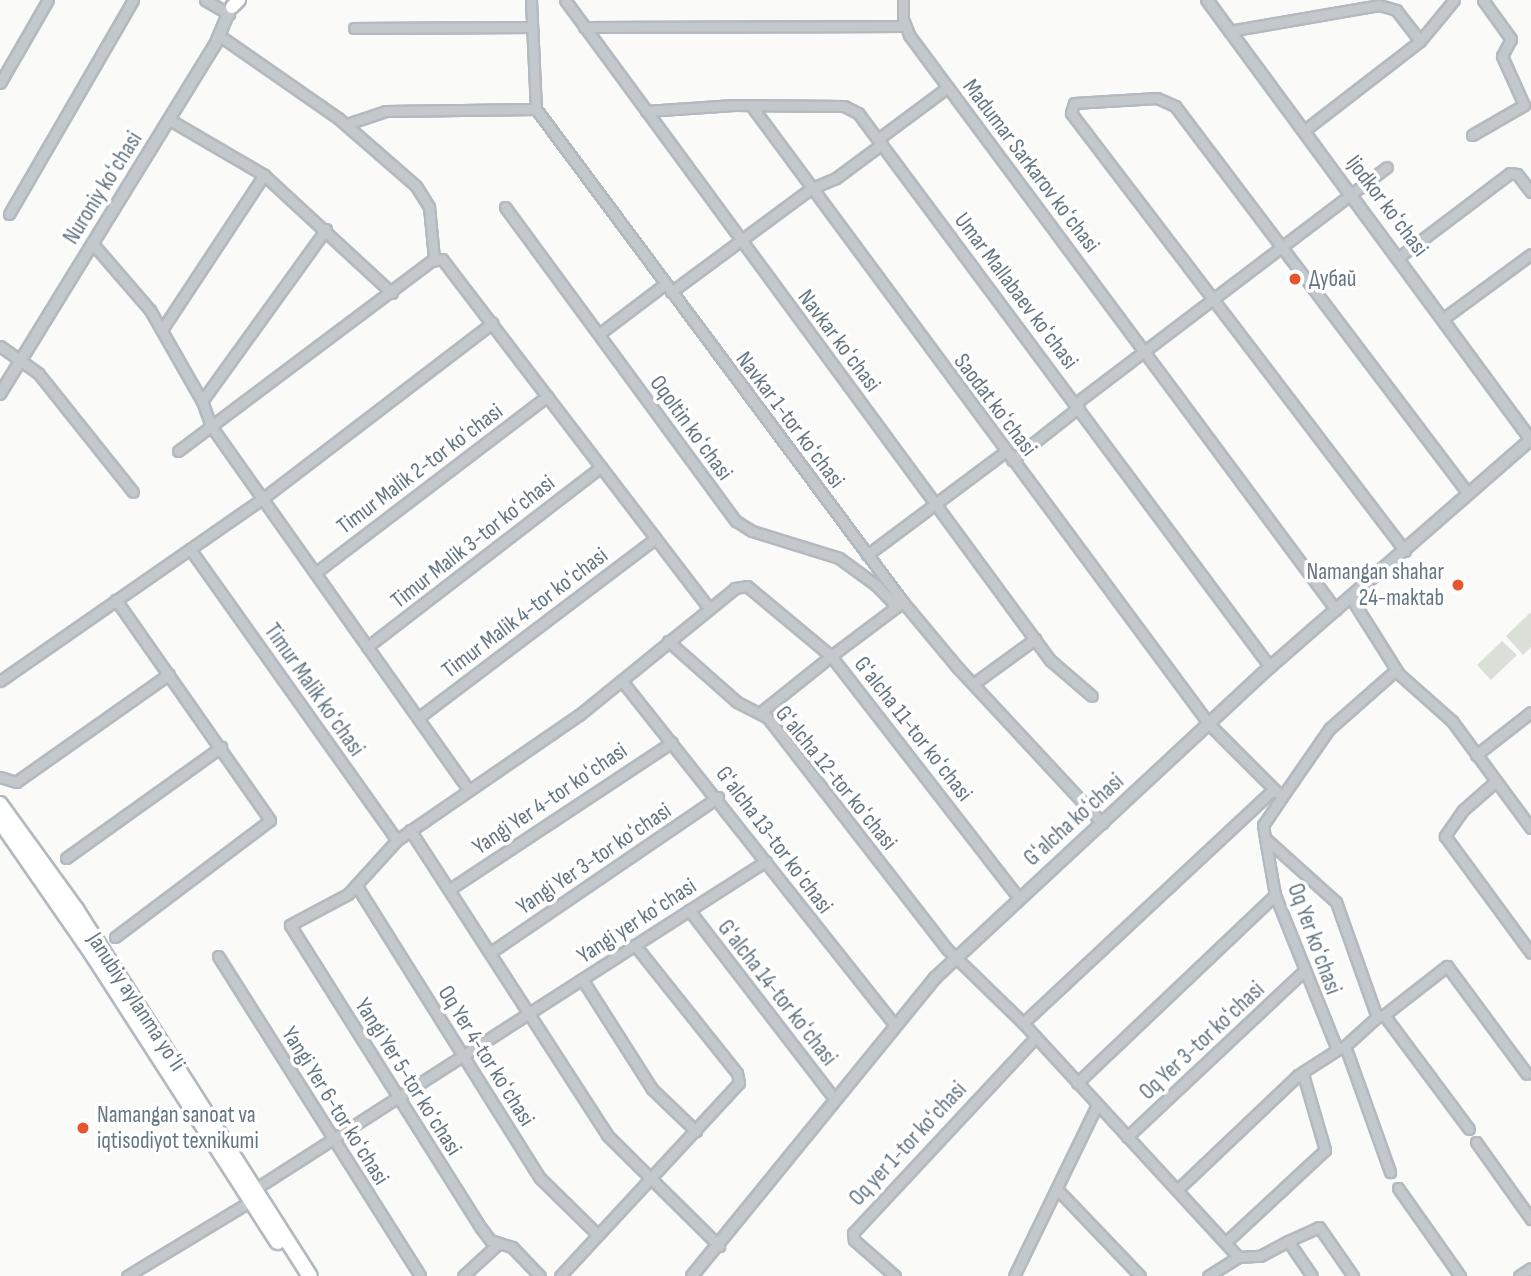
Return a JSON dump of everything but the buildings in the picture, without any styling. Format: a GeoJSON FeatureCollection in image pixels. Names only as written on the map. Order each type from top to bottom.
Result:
{"type":"FeatureCollection","features":[{"type":"Feature","properties":{"kind":"highway","name":"Janubiy aylanma yoʻli"},"geometry":{"type":"LineString","coordinates":[[0,804],[76,909],[253,1195],[299,1276]]}},
{"type":"Feature","properties":{"kind":"highway","name":"Janubiy aylanma yoʻli"},"geometry":{"type":"LineString","coordinates":[[0,821],[310,1276]]}},
{"type":"Feature","properties":{"kind":"street"},"geometry":{"type":"LineString","coordinates":[[0,82],[48,0]]}},
{"type":"Feature","properties":{"kind":"street"},"geometry":{"type":"LineString","coordinates":[[9,214],[133,0]]}},
{"type":"Feature","properties":{"kind":"street"},"geometry":{"type":"LineString","coordinates":[[205,0],[233,5]]}},
{"type":"Feature","properties":{"kind":"street"},"geometry":{"type":"LineString","coordinates":[[346,124],[386,111],[536,109],[531,0]]}},
{"type":"Feature","properties":{"kind":"street","name":"Navkar koʻchasi"},"geometry":{"type":"LineString","coordinates":[[565,0],[1050,660],[1092,696]]}},
{"type":"Feature","properties":{"kind":"street"},"geometry":{"type":"LineString","coordinates":[[584,27],[905,26],[903,0]]}},
{"type":"Feature","properties":{"kind":"street","name":"Ijodkor koʻchasi"},"geometry":{"type":"LineString","coordinates":[[1207,0],[1444,318],[1531,440]]}},
{"type":"Feature","properties":{"kind":"street"},"geometry":{"type":"LineString","coordinates":[[1305,130],[1420,41],[1454,0]]}},
{"type":"Feature","properties":{"kind":"street"},"geometry":{"type":"LineString","coordinates":[[1472,135],[1527,107],[1502,56],[1511,39],[1483,0]]}},
{"type":"Feature","properties":{"kind":"street","name":"Nuroniy koʻchasi"},"geometry":{"type":"LineString","coordinates":[[0,394],[170,120],[220,36],[233,5]]}},
{"type":"Feature","properties":{"kind":"street"},"geometry":{"type":"LineString","coordinates":[[1229,31],[1386,5],[1396,10],[1420,41]]}},
{"type":"Feature","properties":{"kind":"street","name":"Madumar Sarkarov koʻchasi"},"geometry":{"type":"LineString","coordinates":[[905,26],[1336,610]]}},
{"type":"Feature","properties":{"kind":"street"},"geometry":{"type":"LineString","coordinates":[[354,28],[531,27]]}},
{"type":"Feature","properties":{"kind":"street"},"geometry":{"type":"LineString","coordinates":[[220,36],[346,124],[421,191],[432,221],[433,260]]}},
{"type":"Feature","properties":{"kind":"street"},"geometry":{"type":"LineString","coordinates":[[599,334],[740,241],[810,188],[836,178],[948,87]]}},
{"type":"Feature","properties":{"kind":"street"},"geometry":{"type":"LineString","coordinates":[[1405,551],[1071,113],[1074,103],[1157,98],[1170,102],[1467,492]]}},
{"type":"Feature","properties":{"kind":"street","name":"Umar Mallabaev koʻchasi"},"geometry":{"type":"LineString","coordinates":[[646,111],[734,105],[753,108],[844,106],[858,113],[1270,667]]}},
{"type":"Feature","properties":{"kind":"street","name":"Saodat koʻchasi"},"geometry":{"type":"LineString","coordinates":[[753,108],[1209,724],[1272,790],[1282,797]]}},
{"type":"Feature","properties":{"kind":"street","name":"Navkar 1-tor koʻchasi"},"geometry":{"type":"LineString","coordinates":[[536,109],[867,555],[900,605],[1101,822]]}},
{"type":"Feature","properties":{"kind":"street"},"geometry":{"type":"LineString","coordinates":[[170,120],[264,175],[326,229],[392,293]]}},
{"type":"Feature","properties":{"kind":"street"},"geometry":{"type":"LineString","coordinates":[[1012,460],[1213,296],[1387,167]]}},
{"type":"Feature","properties":{"kind":"street"},"geometry":{"type":"LineString","coordinates":[[1399,257],[1513,172],[1531,192]]}},
{"type":"Feature","properties":{"kind":"street"},"geometry":{"type":"LineString","coordinates":[[163,328],[264,175]]}},
{"type":"Feature","properties":{"kind":"street","name":"Oqoltin koʻchasi"},"geometry":{"type":"LineString","coordinates":[[505,207],[736,521],[752,531],[839,558],[900,605]]}},
{"type":"Feature","properties":{"kind":"street"},"geometry":{"type":"LineString","coordinates":[[202,401],[326,229]]}},
{"type":"Feature","properties":{"kind":"street"},"geometry":{"type":"LineString","coordinates":[[93,244],[163,328],[202,401],[211,426],[468,789]]}},
{"type":"Feature","properties":{"kind":"street"},"geometry":{"type":"LineString","coordinates":[[1444,318],[1531,254]]}},
{"type":"Feature","properties":{"kind":"street"},"geometry":{"type":"LineString","coordinates":[[178,451],[433,260],[442,259],[709,608]]}},
{"type":"Feature","properties":{"kind":"street"},"geometry":{"type":"LineString","coordinates":[[0,681],[262,499],[492,323]]}},
{"type":"Feature","properties":{"kind":"street"},"geometry":{"type":"LineString","coordinates":[[0,346],[21,359],[44,380],[133,492]]}},
{"type":"Feature","properties":{"kind":"street","name":"Timur Malik 2-tor koʻchasi"},"geometry":{"type":"LineString","coordinates":[[315,573],[547,396]]}},
{"type":"Feature","properties":{"kind":"street","name":"Gʻalcha koʻchasi"},"geometry":{"type":"LineString","coordinates":[[691,1276],[719,1246],[894,1024],[956,958],[1270,667],[1405,551],[1467,492],[1531,440]]}},
{"type":"Feature","properties":{"kind":"street"},"geometry":{"type":"LineString","coordinates":[[867,555],[1006,451]]}},
{"type":"Feature","properties":{"kind":"street","name":"Timur Malik 3-tor koʻchasi"},"geometry":{"type":"LineString","coordinates":[[368,647],[601,467]]}},
{"type":"Feature","properties":{"kind":"street","name":"Timur Malik 4-tor koʻchasi"},"geometry":{"type":"LineString","coordinates":[[418,718],[656,538]]}},
{"type":"Feature","properties":{"kind":"street","name":"Timur Malik koʻchasi"},"geometry":{"type":"LineString","coordinates":[[190,549],[397,840]]}},
{"type":"Feature","properties":{"kind":"street"},"geometry":{"type":"LineString","coordinates":[[356,885],[397,840],[622,681],[668,640],[735,589],[747,586],[831,656],[900,605]]}},
{"type":"Feature","properties":{"kind":"street"},"geometry":{"type":"LineString","coordinates":[[1351,598],[1396,670],[1452,721],[1531,828]]}},
{"type":"Feature","properties":{"kind":"street"},"geometry":{"type":"LineString","coordinates":[[115,937],[266,825],[269,817],[116,600]]}},
{"type":"Feature","properties":{"kind":"street"},"geometry":{"type":"LineString","coordinates":[[973,684],[1035,639]]}},
{"type":"Feature","properties":{"kind":"street","name":"Gʻalcha 12-tor koʻchasi"},"geometry":{"type":"LineString","coordinates":[[668,640],[737,702],[761,712],[956,958]]}},
{"type":"Feature","properties":{"kind":"street","name":"Gʻalcha 11-tor koʻchasi"},"geometry":{"type":"LineString","coordinates":[[761,712],[831,656],[1019,898]]}},
{"type":"Feature","properties":{"kind":"street"},"geometry":{"type":"LineString","coordinates":[[1396,670],[1329,729],[1264,825],[1265,838],[1336,902],[1380,1016],[1469,1129]]}},
{"type":"Feature","properties":{"kind":"street"},"geometry":{"type":"LineString","coordinates":[[0,777],[16,782],[169,674]]}},
{"type":"Feature","properties":{"kind":"street","name":"Gʻalcha 13-tor koʻchasi"},"geometry":{"type":"LineString","coordinates":[[622,681],[718,797],[894,1024]]}},
{"type":"Feature","properties":{"kind":"street"},"geometry":{"type":"LineString","coordinates":[[1476,755],[1531,712]]}},
{"type":"Feature","properties":{"kind":"street","name":"Yangi Yer 4-tor koʻchasi"},"geometry":{"type":"LineString","coordinates":[[450,889],[672,741]]}},
{"type":"Feature","properties":{"kind":"street"},"geometry":{"type":"LineString","coordinates":[[66,858],[220,747]]}},
{"type":"Feature","properties":{"kind":"street"},"geometry":{"type":"LineString","coordinates":[[1495,782],[1463,810],[1446,836],[1531,953]]}},
{"type":"Feature","properties":{"kind":"street"},"geometry":{"type":"LineString","coordinates":[[1023,1023],[1272,790]]}},
{"type":"Feature","properties":{"kind":"street","name":"Yangi Yer 3-tor koʻchasi"},"geometry":{"type":"LineString","coordinates":[[491,952],[718,797]]}},
{"type":"Feature","properties":{"kind":"street"},"geometry":{"type":"LineString","coordinates":[[410,830],[607,1135],[719,1246]]}},
{"type":"Feature","properties":{"kind":"street","name":"Oq Yer koʻchasi"},"geometry":{"type":"LineString","coordinates":[[1265,838],[1275,895],[1303,972],[1341,1047],[1390,1172]]}},
{"type":"Feature","properties":{"kind":"street","name":"Yangi yer koʻchasi"},"geometry":{"type":"LineString","coordinates":[[127,1276],[253,1195],[397,1097],[766,861]]}},
{"type":"Feature","properties":{"kind":"street","name":"Yangi Yer 5-tor koʻchasi"},"geometry":{"type":"LineString","coordinates":[[356,885],[348,894],[290,925],[481,1228],[490,1240],[499,1243]]}},
{"type":"Feature","properties":{"kind":"street","name":"Oq Yer 4-tor koʻchasi"},"geometry":{"type":"LineString","coordinates":[[356,885],[540,1178],[598,1235]]}},
{"type":"Feature","properties":{"kind":"street"},"geometry":{"type":"LineString","coordinates":[[1077,1083],[1275,895]]}},
{"type":"Feature","properties":{"kind":"street","name":"Gʻalcha 14-tor koʻchasi"},"geometry":{"type":"LineString","coordinates":[[689,910],[835,1098]]}},
{"type":"Feature","properties":{"kind":"street"},"geometry":{"type":"LineString","coordinates":[[560,1276],[649,1178],[736,1089],[740,1078],[635,945]]}},
{"type":"Feature","properties":{"kind":"street","name":"Yangi Yer 6-tor koʻchasi"},"geometry":{"type":"LineString","coordinates":[[218,956],[420,1276]]}},
{"type":"Feature","properties":{"kind":"street"},"geometry":{"type":"LineString","coordinates":[[956,958],[1023,1023],[1238,1257]]}},
{"type":"Feature","properties":{"kind":"street"},"geometry":{"type":"LineString","coordinates":[[1177,1190],[1298,1075],[1341,1047],[1447,966],[1527,1074]]}},
{"type":"Feature","properties":{"kind":"street","name":"Oq Yer 3-tor koʻchasi"},"geometry":{"type":"LineString","coordinates":[[1127,1137],[1303,972]]}},
{"type":"Feature","properties":{"kind":"street"},"geometry":{"type":"LineString","coordinates":[[582,979],[652,1088],[696,1131]]}},
{"type":"Feature","properties":{"kind":"street","name":"Oq yer 1-tor koʻchasi"},"geometry":{"type":"LineString","coordinates":[[895,1276],[854,1240],[853,1233],[1035,1037]]}},
{"type":"Feature","properties":{"kind":"street"},"geometry":{"type":"LineString","coordinates":[[1226,1242],[1325,1150],[1304,1078],[1298,1075]]}},
{"type":"Feature","properties":{"kind":"street"},"geometry":{"type":"LineString","coordinates":[[1018,1274],[1097,1105]]}},
{"type":"Feature","properties":{"kind":"street"},"geometry":{"type":"LineString","coordinates":[[1476,1142],[1531,1219]]}},
{"type":"Feature","properties":{"kind":"street"},"geometry":{"type":"LineString","coordinates":[[1398,1188],[1460,1276]]}},
{"type":"Feature","properties":{"kind":"street"},"geometry":{"type":"LineString","coordinates":[[1057,1189],[1140,1276]]}},
{"type":"Feature","properties":{"kind":"street"},"geometry":{"type":"LineString","coordinates":[[1208,1276],[1238,1257],[1260,1256],[1319,1227],[1353,1276]]}},
{"type":"Feature","properties":{"kind":"street"},"geometry":{"type":"LineString","coordinates":[[1289,1241],[1312,1276]]}},
{"type":"Feature","properties":{"kind":"street"},"geometry":{"type":"LineString","coordinates":[[463,1276],[499,1243],[512,1247],[540,1276]]}},
{"type":"Feature","properties":{"kind":"street"},"geometry":{"type":"LineString","coordinates":[[1519,1276],[1531,1268]]}},
{"type":"Feature","properties":{"kind":"shaded area"},"geometry":{"type":"Polygon","coordinates":[[[1531,612],[1531,647],[1523,655],[1506,636],[1531,612]]]}},
{"type":"Feature","properties":{"kind":"shaded area"},"geometry":{"type":"Polygon","coordinates":[[[1502,641],[1517,655],[1491,680],[1477,665],[1502,641]]]}},
{"type":"Feature","properties":{"kind":"place","name":"Дубай"},"geometry":{"type":"Point","coordinates":[1295,279]}},
{"type":"Feature","properties":{"kind":"place","name":"Namangan shahar 24-maktab"},"geometry":{"type":"Point","coordinates":[1458,585]}},
{"type":"Feature","properties":{"kind":"place","name":"Namangan sanoat va iqtisodiyot texnikumi"},"geometry":{"type":"Point","coordinates":[83,1128]}}]}
